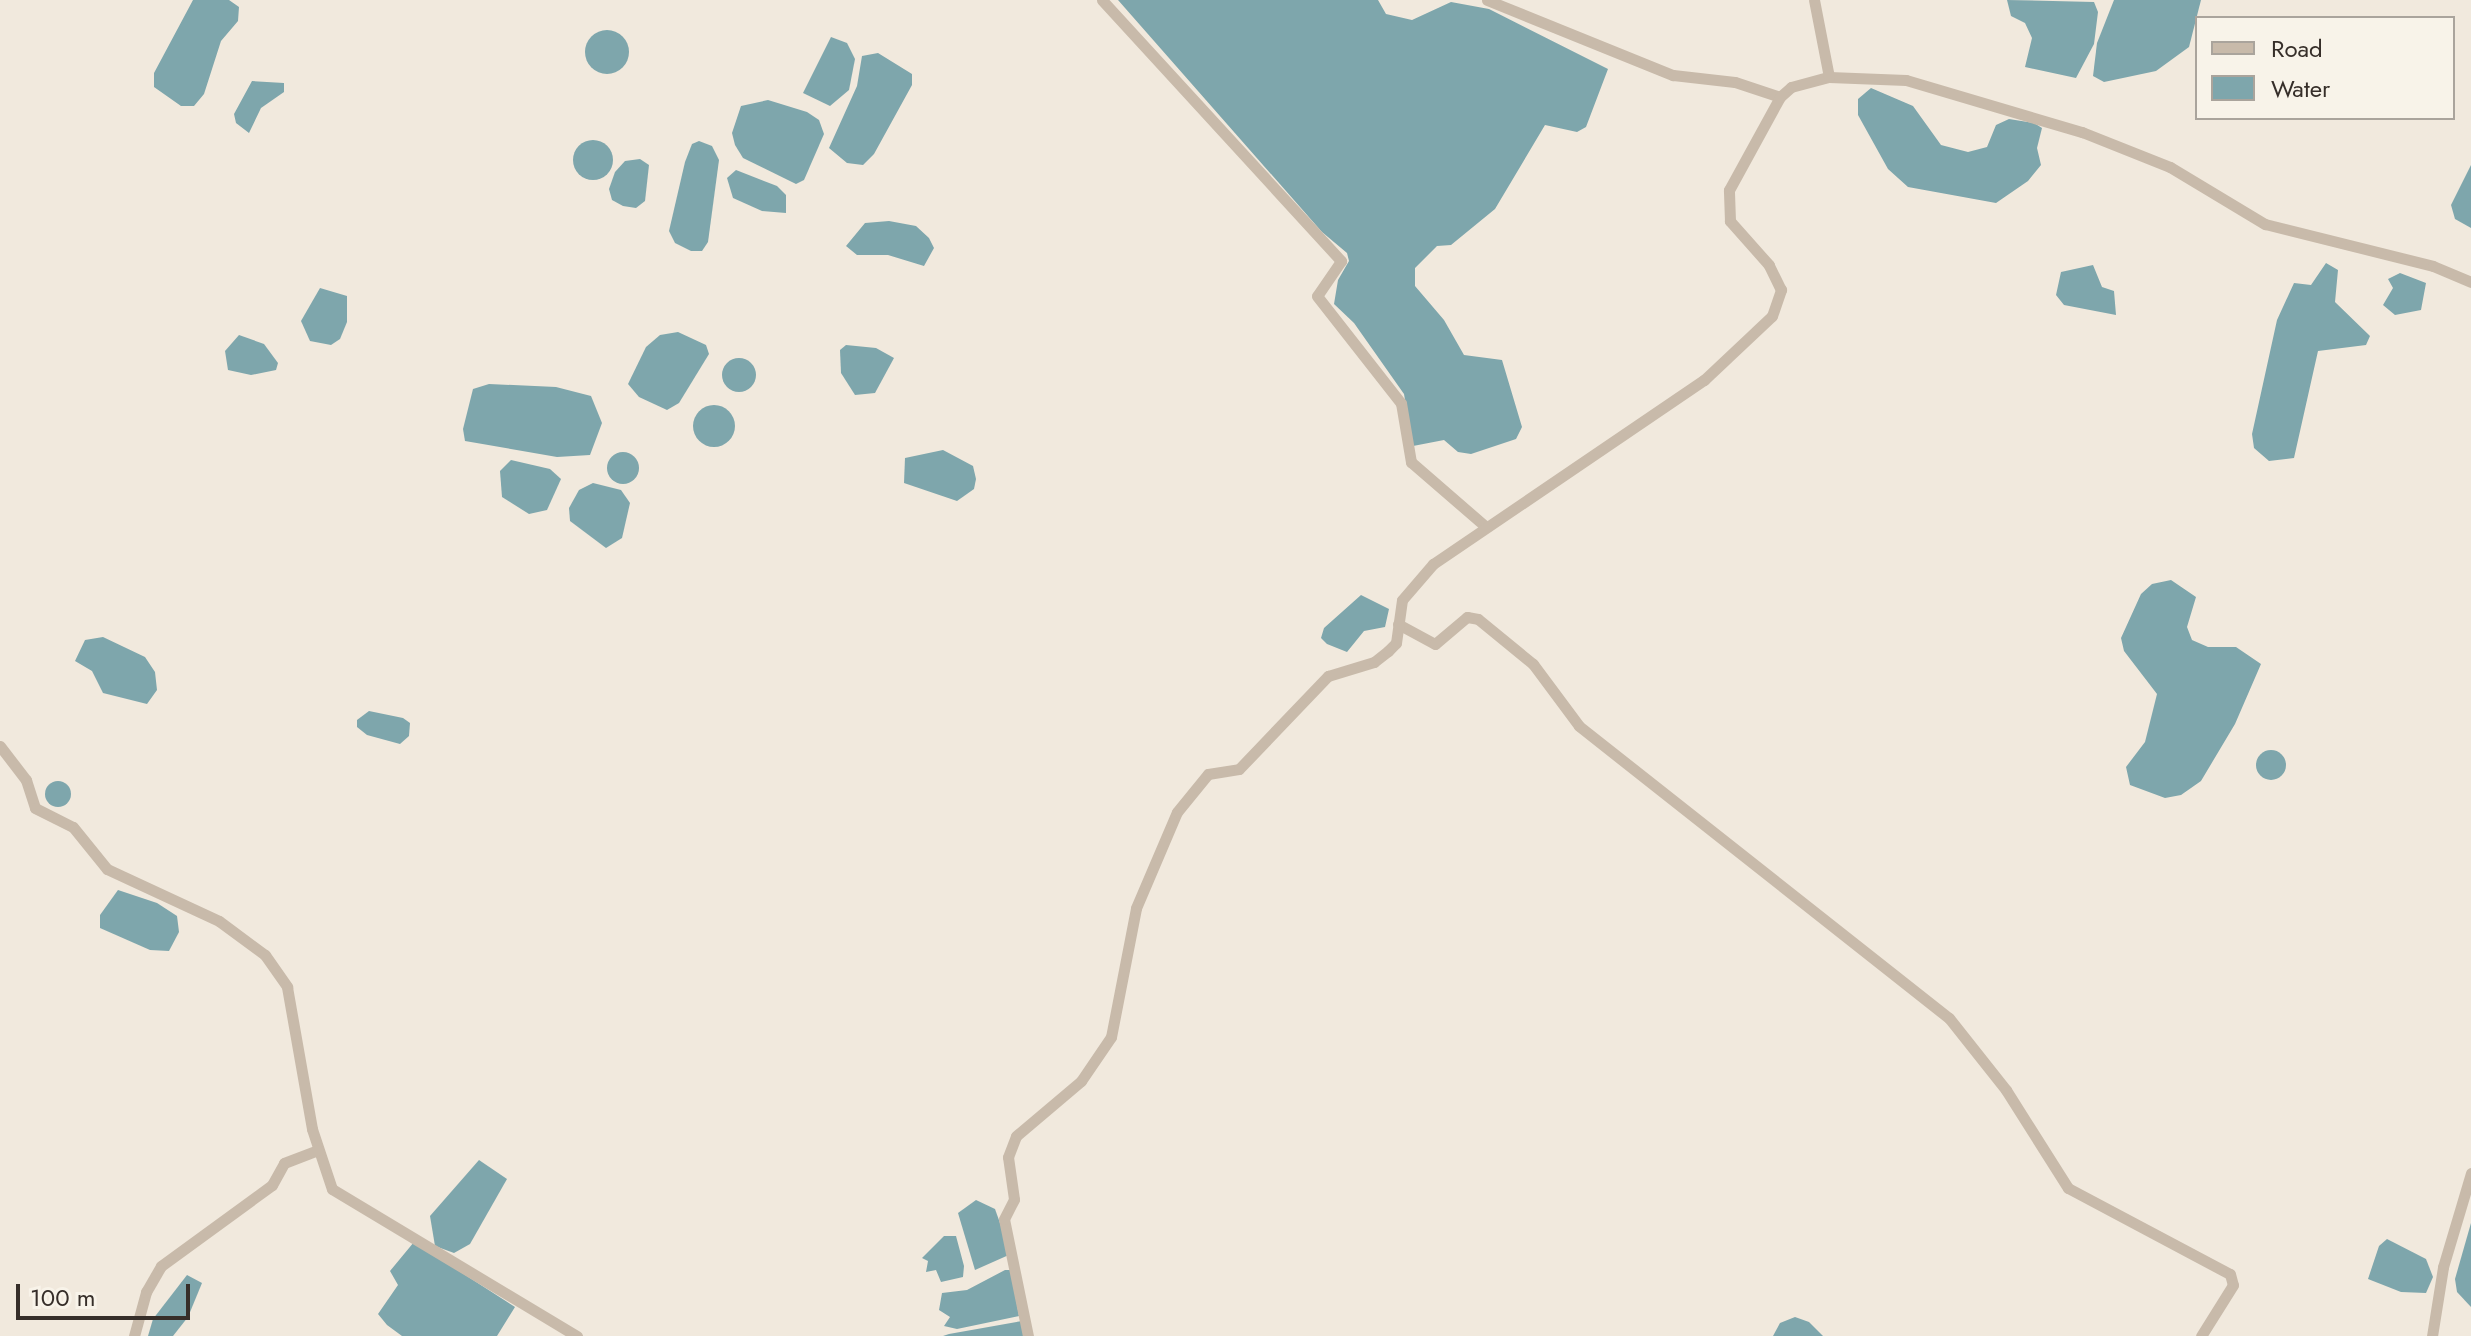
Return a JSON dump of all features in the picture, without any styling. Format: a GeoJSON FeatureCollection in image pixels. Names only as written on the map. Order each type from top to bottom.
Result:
{"type":"FeatureCollection","features":[{"type":"Feature","properties":{"kind":"street"},"geometry":{"type":"LineString","coordinates":[[1102,0],[1341,261],[1317,296],[1401,403],[1411,462],[1485,526]]}},
{"type":"Feature","properties":{"kind":"street"},"geometry":{"type":"LineString","coordinates":[[1487,0],[1673,75],[1735,82],[1780,97]]}},
{"type":"Feature","properties":{"kind":"street"},"geometry":{"type":"LineString","coordinates":[[1814,0],[1829,77]]}},
{"type":"Feature","properties":{"kind":"street"},"geometry":{"type":"LineString","coordinates":[[1028,1336],[1004,1219],[1014,1199],[1008,1157],[1016,1136],[1081,1081],[1111,1037],[1136,908],[1177,812],[1208,774],[1239,769],[1328,676],[1374,662],[1388,651],[1396,643],[1402,600],[1422,574],[1485,526],[1511,515],[1704,380],[1772,316],[1781,290],[1769,265],[1739,236],[1728,209],[1729,190],[1748,150],[1780,97],[1791,87],[1829,77],[1906,80],[2082,132],[2170,167],[2265,224],[2433,266],[2471,282]]}},
{"type":"Feature","properties":{"kind":"street"},"geometry":{"type":"LineString","coordinates":[[1398,624],[1435,644],[1467,617],[1478,619],[1533,664],[1579,726],[1949,1018],[2006,1090],[2068,1188],[2230,1274],[2233,1285],[2201,1336]]}},
{"type":"Feature","properties":{"kind":"street"},"geometry":{"type":"LineString","coordinates":[[0,746],[26,780],[35,808],[73,827],[107,869],[219,921],[265,955],[287,987],[318,1150],[327,1183],[339,1196],[577,1336]]}},
{"type":"Feature","properties":{"kind":"street"},"geometry":{"type":"LineString","coordinates":[[134,1336],[146,1292],[161,1266],[272,1185],[284,1163],[318,1150]]}},
{"type":"Feature","properties":{"kind":"street"},"geometry":{"type":"LineString","coordinates":[[2432,1336],[2443,1267],[2471,1173]]}},
{"type":"Feature","properties":{"kind":"water"},"geometry":{"type":"Polygon","coordinates":[[[193,0],[229,0],[239,7],[238,21],[221,41],[204,94],[194,106],[181,106],[154,87],[154,73],[193,0]]]}},
{"type":"Feature","properties":{"kind":"water"},"geometry":{"type":"Polygon","coordinates":[[[1118,0],[1378,0],[1386,14],[1412,20],[1451,2],[1489,9],[1608,69],[1586,127],[1577,132],[1545,125],[1495,209],[1451,245],[1437,246],[1415,268],[1415,286],[1444,320],[1464,355],[1502,360],[1522,427],[1516,439],[1471,454],[1458,452],[1444,440],[1413,446],[1404,394],[1354,323],[1334,304],[1338,280],[1349,261],[1347,253],[1322,232],[1118,0]]]}},
{"type":"Feature","properties":{"kind":"water"},"geometry":{"type":"Polygon","coordinates":[[[2007,0],[2094,2],[2098,12],[2094,44],[2076,78],[2025,67],[2032,38],[2025,23],[2011,16],[2007,0]]]}},
{"type":"Feature","properties":{"kind":"water"},"geometry":{"type":"Polygon","coordinates":[[[2114,0],[2201,0],[2189,47],[2156,71],[2104,82],[2093,76],[2097,43],[2114,0]]]}},
{"type":"Feature","properties":{"kind":"water"},"geometry":{"type":"Polygon","coordinates":[[[607,30],[623,36],[629,52],[623,68],[607,74],[591,68],[585,52],[591,36],[607,30]]]}},
{"type":"Feature","properties":{"kind":"water"},"geometry":{"type":"Polygon","coordinates":[[[831,37],[847,43],[855,59],[849,90],[830,106],[803,93],[831,37]]]}},
{"type":"Feature","properties":{"kind":"water"},"geometry":{"type":"Polygon","coordinates":[[[878,53],[912,74],[912,85],[874,154],[863,165],[847,163],[829,148],[857,86],[862,56],[878,53]]]}},
{"type":"Feature","properties":{"kind":"water"},"geometry":{"type":"Polygon","coordinates":[[[252,81],[284,83],[284,92],[261,108],[249,133],[236,123],[234,114],[252,81]]]}},
{"type":"Feature","properties":{"kind":"water"},"geometry":{"type":"Polygon","coordinates":[[[1871,88],[1913,106],[1941,145],[1968,152],[1987,147],[1996,125],[2009,119],[2034,123],[2042,128],[2037,148],[2041,165],[2028,181],[1996,203],[1908,187],[1888,169],[1858,115],[1858,99],[1871,88]]]}},
{"type":"Feature","properties":{"kind":"water"},"geometry":{"type":"Polygon","coordinates":[[[768,100],[807,112],[819,120],[824,134],[804,180],[796,184],[743,158],[735,145],[732,133],[741,106],[768,100]]]}},
{"type":"Feature","properties":{"kind":"water"},"geometry":{"type":"Polygon","coordinates":[[[593,140],[607,146],[613,160],[607,174],[593,180],[579,174],[573,160],[579,146],[593,140]]]}},
{"type":"Feature","properties":{"kind":"water"},"geometry":{"type":"Polygon","coordinates":[[[699,141],[712,146],[719,160],[708,242],[702,251],[691,251],[675,243],[669,231],[685,162],[692,144],[699,141]]]}},
{"type":"Feature","properties":{"kind":"water"},"geometry":{"type":"Polygon","coordinates":[[[640,159],[649,165],[645,201],[636,208],[623,206],[612,200],[609,189],[615,172],[625,161],[640,159]]]}},
{"type":"Feature","properties":{"kind":"water"},"geometry":{"type":"Polygon","coordinates":[[[2471,165],[2471,228],[2455,219],[2451,205],[2471,165]]]}},
{"type":"Feature","properties":{"kind":"water"},"geometry":{"type":"Polygon","coordinates":[[[736,170],[777,186],[786,195],[786,213],[762,211],[733,198],[727,178],[736,170]]]}},
{"type":"Feature","properties":{"kind":"water"},"geometry":{"type":"Polygon","coordinates":[[[889,221],[916,226],[929,238],[934,248],[924,266],[888,255],[857,255],[846,246],[865,223],[889,221]]]}},
{"type":"Feature","properties":{"kind":"water"},"geometry":{"type":"Polygon","coordinates":[[[2326,263],[2338,270],[2335,302],[2370,336],[2366,345],[2318,351],[2294,458],[2269,461],[2254,448],[2252,434],[2277,320],[2294,283],[2311,285],[2326,263]]]}},
{"type":"Feature","properties":{"kind":"water"},"geometry":{"type":"Polygon","coordinates":[[[2093,265],[2102,287],[2114,291],[2116,315],[2064,305],[2056,295],[2061,272],[2093,265]]]}},
{"type":"Feature","properties":{"kind":"water"},"geometry":{"type":"Polygon","coordinates":[[[2400,273],[2426,283],[2421,310],[2395,315],[2383,305],[2393,288],[2388,279],[2400,273]]]}},
{"type":"Feature","properties":{"kind":"water"},"geometry":{"type":"Polygon","coordinates":[[[320,288],[347,296],[347,322],[340,339],[331,345],[310,341],[301,321],[320,288]]]}},
{"type":"Feature","properties":{"kind":"water"},"geometry":{"type":"Polygon","coordinates":[[[678,332],[706,345],[709,354],[679,403],[667,410],[639,397],[628,384],[646,347],[660,335],[678,332]]]}},
{"type":"Feature","properties":{"kind":"water"},"geometry":{"type":"Polygon","coordinates":[[[239,335],[264,344],[278,363],[276,370],[251,375],[228,370],[225,351],[239,335]]]}},
{"type":"Feature","properties":{"kind":"water"},"geometry":{"type":"Polygon","coordinates":[[[846,345],[876,348],[894,358],[875,393],[855,395],[841,373],[840,350],[846,345]]]}},
{"type":"Feature","properties":{"kind":"water"},"geometry":{"type":"Polygon","coordinates":[[[739,358],[751,363],[756,375],[751,387],[739,392],[727,387],[722,375],[727,363],[739,358]]]}},
{"type":"Feature","properties":{"kind":"water"},"geometry":{"type":"Polygon","coordinates":[[[489,384],[556,387],[591,396],[602,423],[590,455],[557,457],[465,441],[463,429],[473,389],[489,384]]]}},
{"type":"Feature","properties":{"kind":"water"},"geometry":{"type":"Polygon","coordinates":[[[714,405],[729,411],[735,426],[729,441],[714,447],[699,441],[693,426],[699,411],[714,405]]]}},
{"type":"Feature","properties":{"kind":"water"},"geometry":{"type":"Polygon","coordinates":[[[943,450],[973,466],[976,479],[974,489],[957,501],[904,483],[905,458],[943,450]]]}},
{"type":"Feature","properties":{"kind":"water"},"geometry":{"type":"Polygon","coordinates":[[[623,452],[634,457],[639,468],[634,479],[623,484],[612,479],[607,468],[612,457],[623,452]]]}},
{"type":"Feature","properties":{"kind":"water"},"geometry":{"type":"Polygon","coordinates":[[[511,460],[550,469],[561,479],[547,510],[529,514],[502,497],[500,471],[511,460]]]}},
{"type":"Feature","properties":{"kind":"water"},"geometry":{"type":"Polygon","coordinates":[[[593,483],[621,490],[630,503],[622,538],[606,548],[570,521],[569,508],[579,490],[593,483]]]}},
{"type":"Feature","properties":{"kind":"water"},"geometry":{"type":"Polygon","coordinates":[[[2171,580],[2196,597],[2187,627],[2192,640],[2208,647],[2236,647],[2261,664],[2235,724],[2201,781],[2181,795],[2165,798],[2130,785],[2126,767],[2145,742],[2157,694],[2124,651],[2121,638],[2141,594],[2152,584],[2171,580]]]}},
{"type":"Feature","properties":{"kind":"water"},"geometry":{"type":"Polygon","coordinates":[[[1361,595],[1389,609],[1385,627],[1364,631],[1347,652],[1327,644],[1321,638],[1324,628],[1361,595]]]}},
{"type":"Feature","properties":{"kind":"water"},"geometry":{"type":"Polygon","coordinates":[[[103,637],[145,657],[155,672],[157,690],[147,704],[103,693],[92,671],[75,661],[85,640],[103,637]]]}},
{"type":"Feature","properties":{"kind":"water"},"geometry":{"type":"Polygon","coordinates":[[[369,711],[403,718],[410,723],[409,736],[400,744],[367,735],[357,727],[357,720],[369,711]]]}},
{"type":"Feature","properties":{"kind":"water"},"geometry":{"type":"Polygon","coordinates":[[[2271,750],[2282,754],[2286,765],[2282,776],[2271,780],[2260,776],[2256,765],[2260,754],[2271,750]]]}},
{"type":"Feature","properties":{"kind":"water"},"geometry":{"type":"Polygon","coordinates":[[[58,781],[67,785],[71,794],[67,803],[58,807],[49,803],[45,794],[49,785],[58,781]]]}},
{"type":"Feature","properties":{"kind":"water"},"geometry":{"type":"Polygon","coordinates":[[[118,890],[157,903],[177,916],[179,932],[169,951],[150,950],[100,928],[100,915],[118,890]]]}},
{"type":"Feature","properties":{"kind":"water"},"geometry":{"type":"Polygon","coordinates":[[[479,1160],[507,1179],[470,1244],[454,1253],[435,1246],[430,1216],[479,1160]]]}},
{"type":"Feature","properties":{"kind":"water"},"geometry":{"type":"Polygon","coordinates":[[[976,1200],[995,1209],[1011,1254],[975,1270],[958,1213],[976,1200]]]}},
{"type":"Feature","properties":{"kind":"water"},"geometry":{"type":"Polygon","coordinates":[[[2471,1223],[2471,1307],[2457,1292],[2455,1279],[2471,1223]]]}},
{"type":"Feature","properties":{"kind":"water"},"geometry":{"type":"Polygon","coordinates":[[[944,1236],[956,1236],[964,1266],[963,1277],[941,1282],[936,1270],[926,1272],[928,1261],[922,1258],[944,1236]]]}},
{"type":"Feature","properties":{"kind":"water"},"geometry":{"type":"Polygon","coordinates":[[[2387,1239],[2426,1259],[2433,1277],[2426,1293],[2401,1292],[2368,1279],[2379,1246],[2387,1239]]]}},
{"type":"Feature","properties":{"kind":"water"},"geometry":{"type":"Polygon","coordinates":[[[414,1242],[515,1307],[497,1336],[402,1336],[387,1325],[378,1314],[398,1285],[390,1271],[414,1242]]]}},
{"type":"Feature","properties":{"kind":"water"},"geometry":{"type":"Polygon","coordinates":[[[1005,1270],[1011,1270],[1019,1316],[957,1329],[944,1326],[950,1317],[939,1310],[942,1293],[967,1290],[1005,1270]]]}},
{"type":"Feature","properties":{"kind":"water"},"geometry":{"type":"Polygon","coordinates":[[[187,1275],[202,1283],[188,1317],[173,1336],[148,1336],[153,1319],[187,1275]]]}},
{"type":"Feature","properties":{"kind":"water"},"geometry":{"type":"Polygon","coordinates":[[[1795,1317],[1809,1322],[1823,1336],[1773,1336],[1780,1323],[1795,1317]]]}},
{"type":"Feature","properties":{"kind":"water"},"geometry":{"type":"Polygon","coordinates":[[[1022,1321],[1026,1336],[943,1336],[949,1334],[1022,1321]]]}}]}
